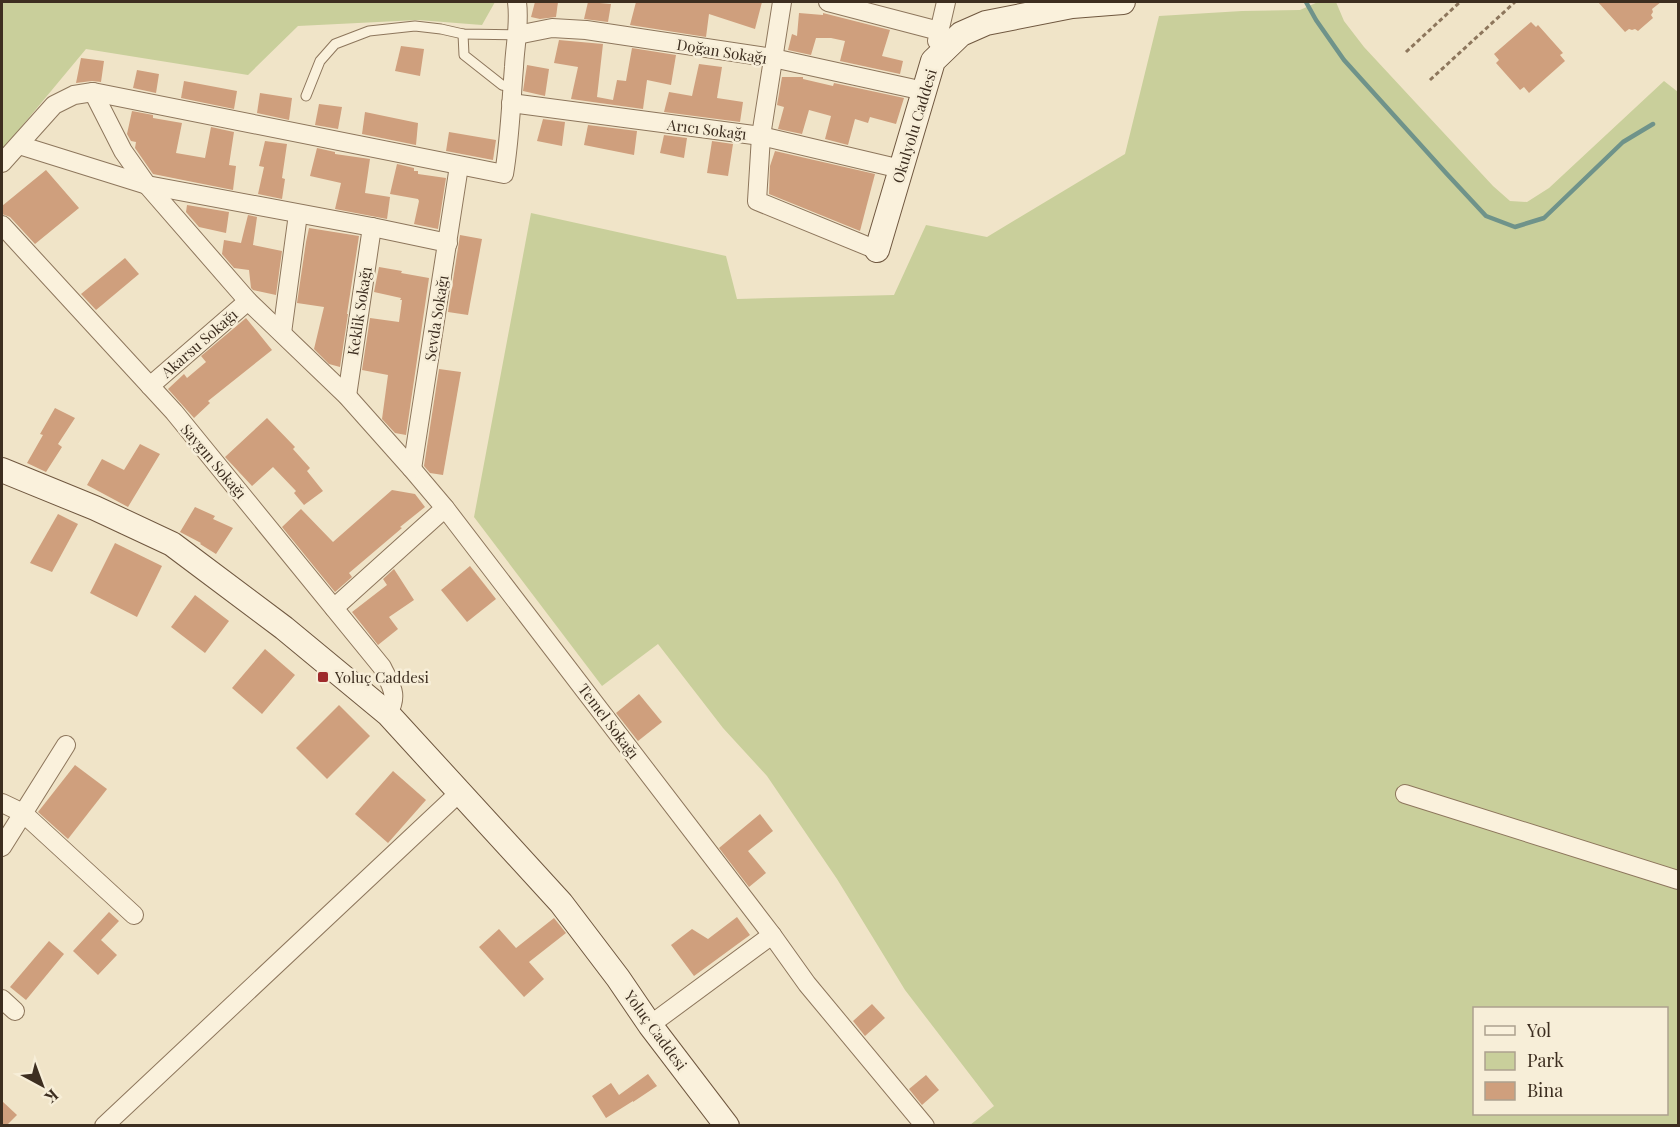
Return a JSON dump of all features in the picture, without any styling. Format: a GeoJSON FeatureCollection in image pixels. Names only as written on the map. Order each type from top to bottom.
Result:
{"type":"FeatureCollection","features":[{"type":"Feature","properties":{"kind":"street"},"geometry":{"type":"LineString","coordinates":[[2,163],[54,105],[74,95],[93,92],[504,174],[519,16],[517,2]]}},
{"type":"Feature","properties":{"kind":"street"},"geometry":{"type":"LineString","coordinates":[[782,2],[761,136],[757,201],[877,250]]}},
{"type":"Feature","properties":{"kind":"street"},"geometry":{"type":"LineString","coordinates":[[828,2],[939,31]]}},
{"type":"Feature","properties":{"kind":"street"},"geometry":{"type":"LineString","coordinates":[[933,61],[946,2]]}},
{"type":"Feature","properties":{"kind":"street","name":"Okulyolu Caddesi"},"geometry":{"type":"LineString","coordinates":[[877,250],[933,61],[961,34],[986,23],[1072,6],[1124,2]]}},
{"type":"Feature","properties":{"kind":"street","name":"Doğan Sokağı"},"geometry":{"type":"LineString","coordinates":[[517,35],[552,28],[586,30],[773,58],[924,91]]}},
{"type":"Feature","properties":{"kind":"street","name":"Temel Sokağı"},"geometry":{"type":"LineString","coordinates":[[93,92],[123,151],[147,185],[248,301],[346,396],[445,508],[772,935],[807,984],[925,1125]]}},
{"type":"Feature","properties":{"kind":"street","name":"Arıcı Sokağı"},"geometry":{"type":"LineString","coordinates":[[512,95],[761,136],[901,169]]}},
{"type":"Feature","properties":{"kind":"street"},"geometry":{"type":"LineString","coordinates":[[19,145],[147,185],[448,243]]}},
{"type":"Feature","properties":{"kind":"street","name":"Sevda Sokağı"},"geometry":{"type":"LineString","coordinates":[[412,469],[459,166]]}},
{"type":"Feature","properties":{"kind":"street"},"geometry":{"type":"LineString","coordinates":[[282,333],[298,213]]}},
{"type":"Feature","properties":{"kind":"street","name":"Saygın Sokağı"},"geometry":{"type":"LineString","coordinates":[[2,225],[174,412],[382,667],[395,694],[388,714]]}},
{"type":"Feature","properties":{"kind":"street","name":"Keklik Sokağı"},"geometry":{"type":"LineString","coordinates":[[346,396],[372,227]]}},
{"type":"Feature","properties":{"kind":"street","name":"Akarsu Sokağı"},"geometry":{"type":"LineString","coordinates":[[150,386],[248,301]]}},
{"type":"Feature","properties":{"kind":"street","name":"Yoluç Caddesi"},"geometry":{"type":"LineString","coordinates":[[2,470],[94,508],[172,544],[284,628],[388,714],[561,903],[618,978],[650,1025],[728,1125]]}},
{"type":"Feature","properties":{"kind":"street"},"geometry":{"type":"LineString","coordinates":[[334,608],[445,508]]}},
{"type":"Feature","properties":{"kind":"street"},"geometry":{"type":"LineString","coordinates":[[2,847],[66,745]]}},
{"type":"Feature","properties":{"kind":"street"},"geometry":{"type":"LineString","coordinates":[[104,1125],[460,792]]}},
{"type":"Feature","properties":{"kind":"street"},"geometry":{"type":"LineString","coordinates":[[1405,794],[1678,880]]}},
{"type":"Feature","properties":{"kind":"street"},"geometry":{"type":"LineString","coordinates":[[2,803],[23,813],[134,915]]}},
{"type":"Feature","properties":{"kind":"street"},"geometry":{"type":"LineString","coordinates":[[650,1025],[772,935]]}},
{"type":"Feature","properties":{"kind":"lane"},"geometry":{"type":"LineString","coordinates":[[306,96],[320,61],[335,44],[369,31],[415,26],[463,34],[517,35]]}},
{"type":"Feature","properties":{"kind":"lane"},"geometry":{"type":"LineString","coordinates":[[463,34],[464,56],[512,95]]}},
{"type":"Feature","properties":{"kind":"path"},"geometry":{"type":"LineString","coordinates":[[1406,52],[1460,2]]}},
{"type":"Feature","properties":{"kind":"path"},"geometry":{"type":"LineString","coordinates":[[1430,80],[1515,2]]}},
{"type":"Feature","properties":{"kind":"green space"},"geometry":{"type":"Polygon","coordinates":[[[2,2],[495,2],[482,25],[418,20],[298,26],[248,75],[86,49],[2,150],[2,2]]]}},
{"type":"Feature","properties":{"kind":"green space"},"geometry":{"type":"Polygon","coordinates":[[[1318,2],[1336,2],[1344,21],[1364,47],[1493,186],[1510,201],[1527,202],[1549,188],[1664,81],[1678,92],[1677,1125],[970,1125],[994,1106],[905,990],[837,879],[767,776],[723,728],[658,644],[602,686],[474,517],[531,213],[726,256],[737,299],[894,295],[926,225],[987,237],[1125,154],[1159,16],[1300,10],[1318,2]]]}},
{"type":"Feature","properties":{"kind":"building"},"geometry":{"type":"Polygon","coordinates":[[[535,2],[558,2],[556,17],[540,19],[531,17],[535,2]]]}},
{"type":"Feature","properties":{"kind":"building"},"geometry":{"type":"Polygon","coordinates":[[[588,2],[611,4],[608,22],[584,19],[588,2]]]}},
{"type":"Feature","properties":{"kind":"building"},"geometry":{"type":"Polygon","coordinates":[[[636,2],[762,2],[755,29],[709,14],[706,37],[630,25],[636,2]]]}},
{"type":"Feature","properties":{"kind":"building"},"geometry":{"type":"Polygon","coordinates":[[[1598,2],[1661,2],[1652,9],[1653,18],[1638,31],[1629,29],[1625,32],[1598,2]]]}},
{"type":"Feature","properties":{"kind":"building"},"geometry":{"type":"Polygon","coordinates":[[[799,13],[823,15],[823,13],[890,30],[882,56],[903,61],[900,74],[840,61],[845,41],[831,38],[816,38],[811,55],[788,50],[792,34],[797,36],[799,13]]]}},
{"type":"Feature","properties":{"kind":"building"},"geometry":{"type":"Polygon","coordinates":[[[1531,22],[1536,27],[1538,25],[1563,53],[1560,55],[1565,61],[1529,93],[1524,87],[1520,90],[1496,63],[1499,60],[1494,54],[1531,22]]]}},
{"type":"Feature","properties":{"kind":"building"},"geometry":{"type":"Polygon","coordinates":[[[559,40],[603,44],[597,97],[613,100],[617,80],[626,81],[632,48],[676,55],[671,85],[647,80],[643,109],[571,99],[578,67],[554,63],[559,40]]]}},
{"type":"Feature","properties":{"kind":"building"},"geometry":{"type":"Polygon","coordinates":[[[401,46],[424,49],[420,76],[395,71],[401,46]]]}},
{"type":"Feature","properties":{"kind":"building"},"geometry":{"type":"Polygon","coordinates":[[[81,58],[104,61],[101,82],[76,83],[81,58]]]}},
{"type":"Feature","properties":{"kind":"building"},"geometry":{"type":"Polygon","coordinates":[[[699,64],[722,67],[717,98],[743,102],[740,122],[664,112],[669,92],[692,96],[699,64]]]}},
{"type":"Feature","properties":{"kind":"building"},"geometry":{"type":"Polygon","coordinates":[[[527,65],[549,69],[545,96],[523,91],[527,65]]]}},
{"type":"Feature","properties":{"kind":"building"},"geometry":{"type":"Polygon","coordinates":[[[137,70],[159,74],[156,93],[133,88],[137,70]]]}},
{"type":"Feature","properties":{"kind":"building"},"geometry":{"type":"Polygon","coordinates":[[[782,77],[803,77],[803,79],[833,86],[834,83],[904,98],[896,124],[870,117],[868,123],[855,119],[848,145],[825,139],[831,116],[809,110],[802,134],[778,129],[784,107],[777,105],[782,77]]]}},
{"type":"Feature","properties":{"kind":"building"},"geometry":{"type":"Polygon","coordinates":[[[184,81],[237,91],[234,109],[181,98],[184,81]]]}},
{"type":"Feature","properties":{"kind":"building"},"geometry":{"type":"Polygon","coordinates":[[[260,93],[292,98],[289,120],[257,113],[260,93]]]}},
{"type":"Feature","properties":{"kind":"building"},"geometry":{"type":"Polygon","coordinates":[[[319,104],[342,107],[338,129],[315,125],[319,104]]]}},
{"type":"Feature","properties":{"kind":"building"},"geometry":{"type":"Polygon","coordinates":[[[132,111],[153,115],[153,118],[182,123],[176,153],[205,158],[211,127],[234,132],[229,165],[236,166],[233,190],[153,174],[135,148],[136,142],[131,141],[127,134],[132,111]]]}},
{"type":"Feature","properties":{"kind":"building"},"geometry":{"type":"Polygon","coordinates":[[[365,112],[418,123],[416,145],[362,134],[365,112]]]}},
{"type":"Feature","properties":{"kind":"building"},"geometry":{"type":"Polygon","coordinates":[[[543,119],[565,122],[562,146],[537,141],[543,119]]]}},
{"type":"Feature","properties":{"kind":"building"},"geometry":{"type":"Polygon","coordinates":[[[588,125],[637,131],[634,155],[584,145],[588,125]]]}},
{"type":"Feature","properties":{"kind":"building"},"geometry":{"type":"Polygon","coordinates":[[[449,132],[496,140],[493,160],[446,151],[449,132]]]}},
{"type":"Feature","properties":{"kind":"building"},"geometry":{"type":"Polygon","coordinates":[[[664,135],[687,138],[684,158],[660,153],[664,135]]]}},
{"type":"Feature","properties":{"kind":"building"},"geometry":{"type":"Polygon","coordinates":[[[265,141],[287,144],[282,178],[285,179],[282,199],[258,194],[264,167],[259,166],[265,141]]]}},
{"type":"Feature","properties":{"kind":"building"},"geometry":{"type":"Polygon","coordinates":[[[712,141],[733,144],[728,176],[707,173],[712,141]]]}},
{"type":"Feature","properties":{"kind":"building"},"geometry":{"type":"Polygon","coordinates":[[[317,148],[335,152],[335,154],[370,159],[365,193],[390,197],[387,219],[335,209],[341,183],[310,176],[317,148]]]}},
{"type":"Feature","properties":{"kind":"building"},"geometry":{"type":"Polygon","coordinates":[[[775,151],[875,174],[860,231],[769,194],[770,166],[775,151]]]}},
{"type":"Feature","properties":{"kind":"building"},"geometry":{"type":"Polygon","coordinates":[[[397,164],[414,168],[418,174],[446,178],[438,229],[414,224],[418,199],[390,194],[397,164]]]}},
{"type":"Feature","properties":{"kind":"building"},"geometry":{"type":"Polygon","coordinates":[[[46,170],[79,208],[35,244],[10,217],[2,214],[2,206],[46,170]]]}},
{"type":"Feature","properties":{"kind":"building"},"geometry":{"type":"Polygon","coordinates":[[[187,205],[229,212],[226,233],[199,227],[186,212],[187,205]]]}},
{"type":"Feature","properties":{"kind":"building"},"geometry":{"type":"Polygon","coordinates":[[[248,215],[257,217],[253,245],[282,251],[276,295],[253,290],[249,270],[234,268],[222,254],[224,240],[241,243],[248,215]]]}},
{"type":"Feature","properties":{"kind":"building"},"geometry":{"type":"Polygon","coordinates":[[[309,228],[359,236],[340,367],[329,364],[314,349],[324,307],[297,303],[309,228]]]}},
{"type":"Feature","properties":{"kind":"building"},"geometry":{"type":"Polygon","coordinates":[[[460,235],[482,239],[468,315],[448,312],[460,235]]]}},
{"type":"Feature","properties":{"kind":"building"},"geometry":{"type":"Polygon","coordinates":[[[125,258],[139,274],[96,310],[81,294],[125,258]]]}},
{"type":"Feature","properties":{"kind":"building"},"geometry":{"type":"Polygon","coordinates":[[[379,267],[429,278],[406,435],[395,433],[382,419],[388,375],[362,370],[370,318],[399,322],[401,298],[374,292],[379,267]]]}},
{"type":"Feature","properties":{"kind":"building"},"geometry":{"type":"Polygon","coordinates":[[[246,318],[272,350],[208,401],[210,403],[194,418],[168,389],[184,374],[187,378],[206,362],[201,356],[246,318]]]}},
{"type":"Feature","properties":{"kind":"building"},"geometry":{"type":"Polygon","coordinates":[[[439,369],[461,372],[443,475],[430,473],[424,466],[439,369]]]}},
{"type":"Feature","properties":{"kind":"building"},"geometry":{"type":"Polygon","coordinates":[[[55,408],[75,418],[58,444],[62,447],[46,472],[27,463],[55,408]]]}},
{"type":"Feature","properties":{"kind":"building"},"geometry":{"type":"Polygon","coordinates":[[[267,418],[295,447],[293,449],[310,468],[307,471],[323,491],[304,505],[294,493],[296,491],[273,467],[252,486],[225,457],[267,418]]]}},
{"type":"Feature","properties":{"kind":"building"},"geometry":{"type":"Polygon","coordinates":[[[140,444],[160,454],[128,507],[87,485],[102,459],[124,470],[140,444]]]}},
{"type":"Feature","properties":{"kind":"building"},"geometry":{"type":"Polygon","coordinates":[[[392,490],[415,494],[425,507],[349,573],[352,577],[335,592],[282,527],[301,509],[333,542],[392,490]]]}},
{"type":"Feature","properties":{"kind":"building"},"geometry":{"type":"Polygon","coordinates":[[[195,507],[233,528],[216,554],[180,532],[195,507]]]}},
{"type":"Feature","properties":{"kind":"building"},"geometry":{"type":"Polygon","coordinates":[[[58,514],[78,524],[52,572],[30,563],[58,514]]]}},
{"type":"Feature","properties":{"kind":"building"},"geometry":{"type":"Polygon","coordinates":[[[115,543],[162,566],[137,617],[90,593],[115,543]]]}},
{"type":"Feature","properties":{"kind":"building"},"geometry":{"type":"Polygon","coordinates":[[[470,566],[496,599],[467,622],[441,590],[470,566]]]}},
{"type":"Feature","properties":{"kind":"building"},"geometry":{"type":"Polygon","coordinates":[[[394,569],[414,600],[389,617],[398,629],[378,645],[352,612],[387,585],[383,579],[394,569]]]}},
{"type":"Feature","properties":{"kind":"building"},"geometry":{"type":"Polygon","coordinates":[[[195,595],[229,621],[205,653],[171,627],[195,595]]]}},
{"type":"Feature","properties":{"kind":"building"},"geometry":{"type":"Polygon","coordinates":[[[265,649],[295,675],[262,714],[232,688],[265,649]]]}},
{"type":"Feature","properties":{"kind":"building"},"geometry":{"type":"Polygon","coordinates":[[[639,694],[662,722],[638,741],[616,713],[639,694]]]}},
{"type":"Feature","properties":{"kind":"building"},"geometry":{"type":"Polygon","coordinates":[[[339,705],[370,736],[327,779],[296,748],[339,705]]]}},
{"type":"Feature","properties":{"kind":"building"},"geometry":{"type":"Polygon","coordinates":[[[75,765],[107,789],[68,839],[38,812],[75,765]]]}},
{"type":"Feature","properties":{"kind":"building"},"geometry":{"type":"Polygon","coordinates":[[[393,771],[426,800],[388,843],[355,814],[393,771]]]}},
{"type":"Feature","properties":{"kind":"building"},"geometry":{"type":"Polygon","coordinates":[[[760,814],[773,831],[748,851],[766,873],[749,887],[719,848],[760,814]]]}},
{"type":"Feature","properties":{"kind":"building"},"geometry":{"type":"Polygon","coordinates":[[[109,912],[119,921],[101,940],[117,955],[98,975],[73,951],[109,912]]]}},
{"type":"Feature","properties":{"kind":"building"},"geometry":{"type":"Polygon","coordinates":[[[737,917],[750,935],[694,976],[671,945],[692,929],[708,939],[737,917]]]}},
{"type":"Feature","properties":{"kind":"building"},"geometry":{"type":"Polygon","coordinates":[[[554,918],[566,933],[529,962],[544,979],[524,997],[479,947],[499,929],[516,948],[554,918]]]}},
{"type":"Feature","properties":{"kind":"building"},"geometry":{"type":"Polygon","coordinates":[[[49,941],[64,954],[26,1000],[10,987],[49,941]]]}},
{"type":"Feature","properties":{"kind":"building"},"geometry":{"type":"Polygon","coordinates":[[[872,1004],[885,1018],[865,1036],[853,1021],[872,1004]]]}},
{"type":"Feature","properties":{"kind":"building"},"geometry":{"type":"Polygon","coordinates":[[[648,1074],[657,1086],[606,1118],[592,1096],[611,1083],[619,1095],[648,1074]]]}},
{"type":"Feature","properties":{"kind":"building"},"geometry":{"type":"Polygon","coordinates":[[[926,1075],[939,1090],[922,1105],[909,1089],[926,1075]]]}},
{"type":"Feature","properties":{"kind":"building"},"geometry":{"type":"Polygon","coordinates":[[[2,1101],[17,1115],[7,1125],[2,1125],[2,1101]]]}},
{"type":"Feature","properties":{"kind":"waterway"},"geometry":{"type":"LineString","coordinates":[[1306,2],[1344,60],[1446,173],[1486,216],[1515,227],[1544,218],[1623,142],[1653,124]]}},
{"type":"Feature","properties":{"kind":"place","name":"Yoluç Caddesi"},"geometry":{"type":"Point","coordinates":[323,677]}}]}
